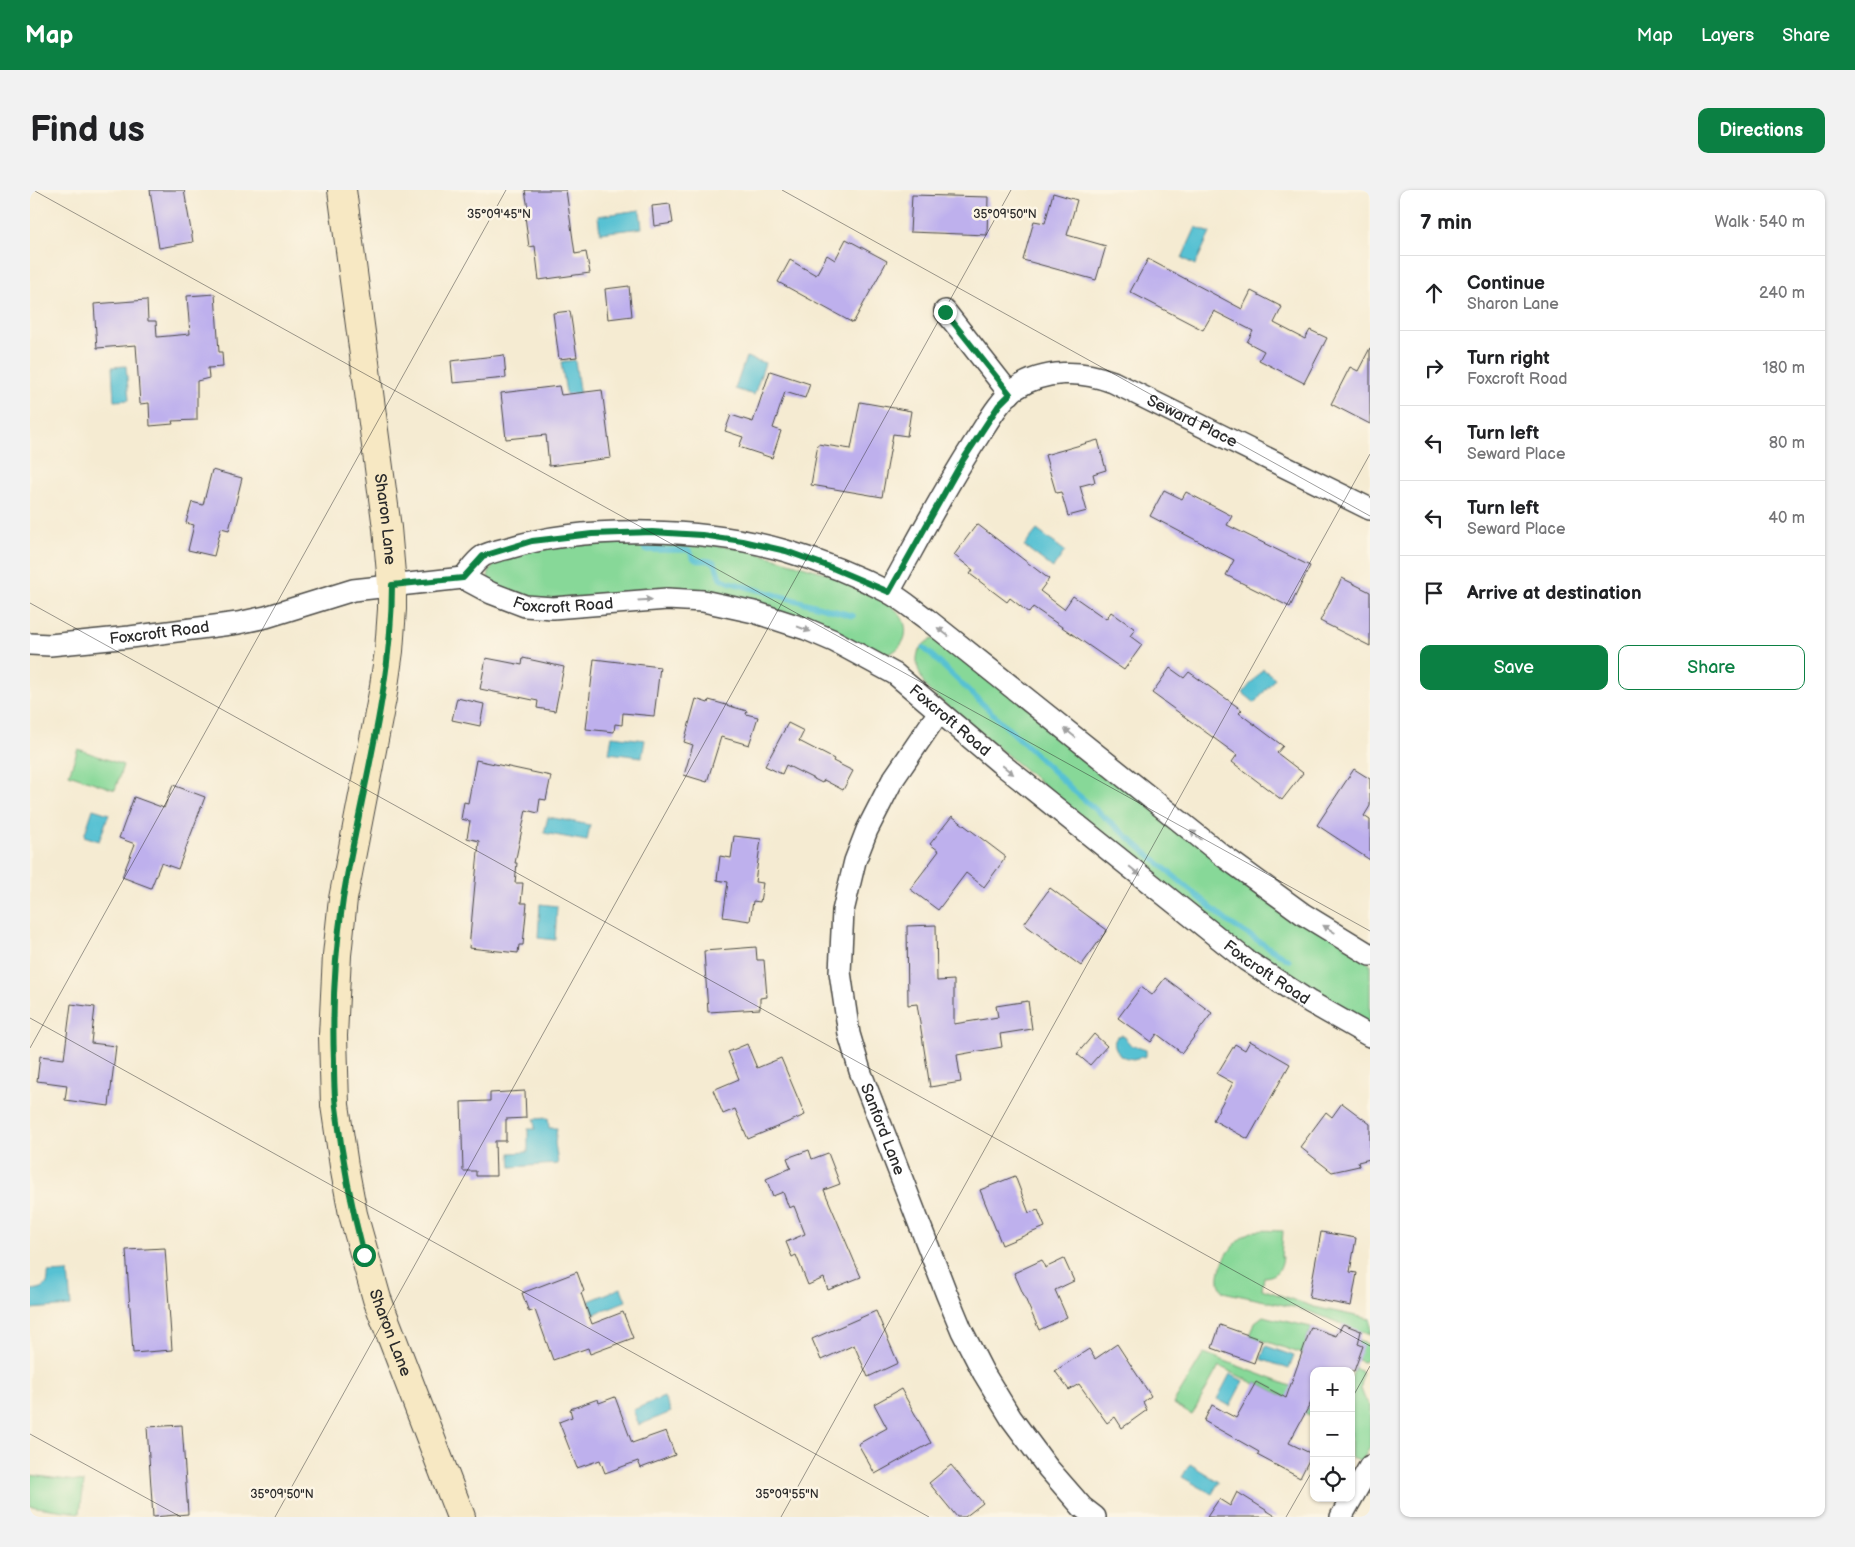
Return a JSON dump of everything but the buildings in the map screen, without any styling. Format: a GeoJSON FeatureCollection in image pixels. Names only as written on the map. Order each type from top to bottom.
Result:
{"type":"FeatureCollection","features":[{"type":"Feature","properties":{"kind":"main road","name":"Sharon Lane"},"geometry":{"type":"LineString","coordinates":[[342,190],[387,528],[392,585],[389,651],[383,693],[344,899],[336,954],[333,1036],[335,1105],[353,1214],[376,1299],[461,1517]]}},
{"type":"Feature","properties":{"kind":"street"},"geometry":{"type":"LineString","coordinates":[[945,312],[1010,394]]}},
{"type":"Feature","properties":{"kind":"street","name":"Seward Place"},"geometry":{"type":"LineString","coordinates":[[889,592],[963,460],[999,405],[1016,389],[1048,375],[1086,374],[1101,378],[1370,509]]}},
{"type":"Feature","properties":{"kind":"street"},"geometry":{"type":"LineString","coordinates":[[463,578],[483,556],[532,541],[592,534],[652,532],[702,535],[742,541],[786,551],[830,567],[889,592],[970,653],[1222,855],[1303,914],[1370,955]]}},
{"type":"Feature","properties":{"kind":"street","name":"Foxcroft Road"},"geometry":{"type":"LineString","coordinates":[[30,644],[50,645],[238,623],[266,617],[353,590],[463,578],[491,593],[525,606],[561,608],[667,599],[703,601],[754,612],[806,630],[869,658],[895,674],[1000,763],[1246,960],[1310,1002],[1370,1036]]}},
{"type":"Feature","properties":{"kind":"street","name":"Sanford Lane"},"geometry":{"type":"LineString","coordinates":[[939,712],[892,781],[867,830],[855,860],[844,911],[840,972],[849,1034],[860,1071],[962,1331],[983,1372],[1011,1418],[1048,1468],[1082,1508],[1095,1517]]}},
{"type":"Feature","properties":{"kind":"street"},"geometry":{"type":"LineString","coordinates":[[1341,1517],[1370,1466]]}},
{"type":"Feature","properties":{"kind":"green space"},"geometry":{"type":"Polygon","coordinates":[[[650,539],[741,548],[826,573],[887,603],[897,611],[905,624],[905,637],[893,652],[880,655],[750,603],[533,600],[490,583],[488,577],[489,572],[497,561],[543,547],[650,539]]]}},
{"type":"Feature","properties":{"kind":"green space"},"geometry":{"type":"Polygon","coordinates":[[[933,639],[940,640],[1370,964],[1370,1028],[1249,954],[928,690],[918,669],[917,661],[920,648],[933,639]]]}},
{"type":"Feature","properties":{"kind":"green space"},"geometry":{"type":"Polygon","coordinates":[[[78,749],[123,765],[115,790],[69,774],[78,749]]]}},
{"type":"Feature","properties":{"kind":"green space"},"geometry":{"type":"Polygon","coordinates":[[[1263,1230],[1283,1231],[1281,1257],[1283,1257],[1281,1265],[1278,1272],[1264,1277],[1262,1289],[1314,1307],[1370,1319],[1370,1335],[1293,1307],[1223,1292],[1219,1282],[1219,1274],[1224,1259],[1234,1245],[1252,1232],[1263,1230]]]}},
{"type":"Feature","properties":{"kind":"green space"},"geometry":{"type":"Polygon","coordinates":[[[1263,1316],[1311,1327],[1302,1354],[1250,1336],[1255,1322],[1263,1316]]]}},
{"type":"Feature","properties":{"kind":"green space"},"geometry":{"type":"Polygon","coordinates":[[[1358,1341],[1370,1345],[1370,1356],[1364,1362],[1358,1360],[1358,1341]]]}},
{"type":"Feature","properties":{"kind":"green space"},"geometry":{"type":"Polygon","coordinates":[[[1204,1353],[1310,1393],[1310,1415],[1305,1413],[1307,1409],[1257,1382],[1255,1384],[1219,1366],[1192,1415],[1173,1404],[1204,1353]]]}},
{"type":"Feature","properties":{"kind":"green space"},"geometry":{"type":"Polygon","coordinates":[[[1355,1368],[1362,1372],[1361,1389],[1370,1406],[1370,1446],[1362,1461],[1355,1458],[1355,1368]]]}},
{"type":"Feature","properties":{"kind":"green space"},"geometry":{"type":"Polygon","coordinates":[[[30,1475],[84,1482],[80,1513],[30,1506],[30,1475]]]}},
{"type":"Feature","properties":{"kind":"water"},"geometry":{"type":"Polygon","coordinates":[[[640,210],[642,228],[600,233],[598,216],[640,210]]]}},
{"type":"Feature","properties":{"kind":"water"},"geometry":{"type":"Polygon","coordinates":[[[1196,227],[1210,233],[1195,265],[1182,258],[1196,227]]]}},
{"type":"Feature","properties":{"kind":"water"},"geometry":{"type":"Polygon","coordinates":[[[746,357],[765,363],[754,395],[735,389],[746,357]]]}},
{"type":"Feature","properties":{"kind":"water"},"geometry":{"type":"Polygon","coordinates":[[[575,360],[580,397],[567,399],[561,362],[575,360]]]}},
{"type":"Feature","properties":{"kind":"water"},"geometry":{"type":"Polygon","coordinates":[[[126,366],[129,400],[114,401],[112,367],[126,366]]]}},
{"type":"Feature","properties":{"kind":"water"},"geometry":{"type":"Polygon","coordinates":[[[1037,530],[1065,551],[1053,568],[1024,546],[1037,530]]]}},
{"type":"Feature","properties":{"kind":"water"},"geometry":{"type":"Polygon","coordinates":[[[1263,669],[1275,678],[1255,703],[1243,693],[1263,669]]]}},
{"type":"Feature","properties":{"kind":"water"},"geometry":{"type":"Polygon","coordinates":[[[612,736],[645,740],[642,757],[609,753],[612,736]]]}},
{"type":"Feature","properties":{"kind":"water"},"geometry":{"type":"Polygon","coordinates":[[[93,809],[109,814],[99,841],[84,836],[93,809]]]}},
{"type":"Feature","properties":{"kind":"water"},"geometry":{"type":"Polygon","coordinates":[[[548,817],[590,825],[587,841],[544,833],[548,817]]]}},
{"type":"Feature","properties":{"kind":"water"},"geometry":{"type":"Polygon","coordinates":[[[540,904],[557,906],[555,940],[538,938],[540,904]]]}},
{"type":"Feature","properties":{"kind":"water"},"geometry":{"type":"Polygon","coordinates":[[[1122,1035],[1131,1045],[1146,1050],[1146,1056],[1133,1059],[1120,1056],[1115,1041],[1118,1036],[1122,1035]]]}},
{"type":"Feature","properties":{"kind":"water"},"geometry":{"type":"Polygon","coordinates":[[[548,1118],[549,1128],[557,1128],[555,1143],[558,1164],[511,1167],[510,1153],[528,1152],[528,1129],[535,1129],[534,1119],[548,1118]]]}},
{"type":"Feature","properties":{"kind":"water"},"geometry":{"type":"Polygon","coordinates":[[[68,1272],[71,1306],[30,1309],[30,1290],[44,1286],[48,1273],[68,1272]]]}},
{"type":"Feature","properties":{"kind":"water"},"geometry":{"type":"Polygon","coordinates":[[[621,1288],[626,1301],[594,1314],[589,1301],[621,1288]]]}},
{"type":"Feature","properties":{"kind":"water"},"geometry":{"type":"Polygon","coordinates":[[[1266,1346],[1294,1356],[1289,1369],[1261,1359],[1266,1346]]]}},
{"type":"Feature","properties":{"kind":"water"},"geometry":{"type":"Polygon","coordinates":[[[1230,1374],[1243,1381],[1230,1406],[1217,1399],[1230,1374]]]}},
{"type":"Feature","properties":{"kind":"water"},"geometry":{"type":"Polygon","coordinates":[[[664,1397],[671,1412],[639,1425],[633,1410],[664,1397]]]}},
{"type":"Feature","properties":{"kind":"water"},"geometry":{"type":"Polygon","coordinates":[[[1190,1464],[1219,1482],[1212,1494],[1182,1477],[1190,1464]]]}},
{"type":"Feature","properties":{"kind":"waterway"},"geometry":{"type":"LineString","coordinates":[[644,544],[645,550],[690,551],[697,560],[715,563],[720,578],[729,582],[853,616]]}},
{"type":"Feature","properties":{"kind":"waterway"},"geometry":{"type":"LineString","coordinates":[[924,648],[1075,792],[1228,922],[1289,960]]}},
{"type":"Feature","properties":{"kind":"route"},"geometry":{"type":"LineString","coordinates":[[364,1255],[353,1214],[335,1105],[333,1036],[336,954],[344,899],[383,693],[389,651],[392,585],[431,583],[463,578],[483,556],[532,541],[592,534],[652,532],[702,535],[742,541],[786,551],[889,592],[963,460],[999,405],[1010,394],[945,312]]}}]}
